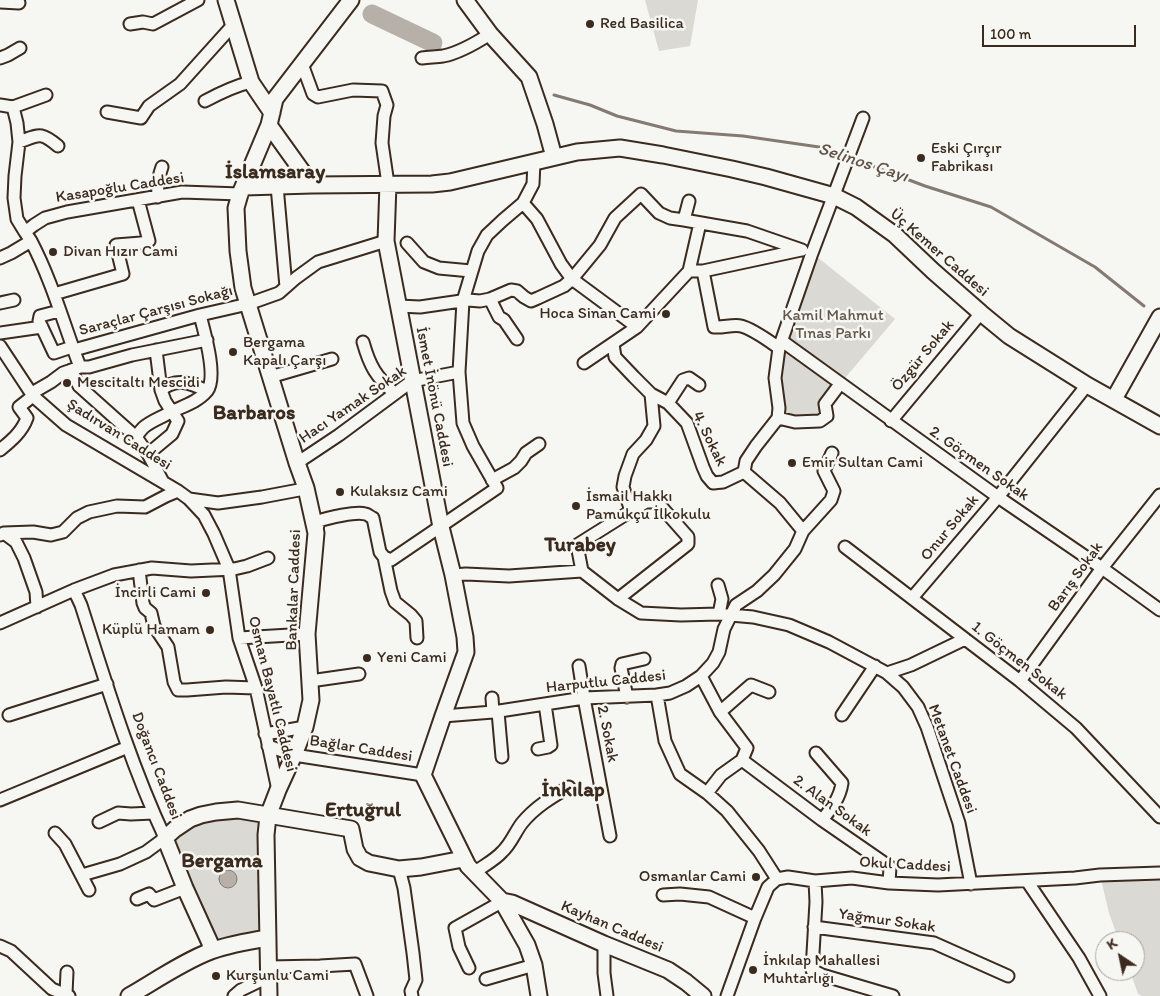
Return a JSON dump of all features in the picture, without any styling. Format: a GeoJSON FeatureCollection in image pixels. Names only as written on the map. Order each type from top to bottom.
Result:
{"type":"FeatureCollection","features":[{"type":"Feature","properties":{"kind":"main road"},"geometry":{"type":"LineString","coordinates":[[226,0],[250,82],[312,185]]}},
{"type":"Feature","properties":{"kind":"main road","name":"Bankalar Caddesi"},"geometry":{"type":"LineString","coordinates":[[269,996],[266,835],[268,816],[305,727],[311,700],[307,634],[316,533],[306,488],[243,288],[238,251],[236,208],[271,119],[275,99],[351,0]]}},
{"type":"Feature","properties":{"kind":"main road"},"geometry":{"type":"LineString","coordinates":[[465,0],[490,34],[529,78],[554,157]]}},
{"type":"Feature","properties":{"kind":"main road","name":"Üç Kemer Caddesi"},"geometry":{"type":"LineString","coordinates":[[242,191],[277,186],[432,184],[450,182],[577,152],[620,148],[836,190],[895,235],[980,313],[1010,336],[1087,385],[1160,426]]}},
{"type":"Feature","properties":{"kind":"main road","name":"İsmet İnönü Caddesi"},"geometry":{"type":"LineString","coordinates":[[388,184],[386,241],[441,526],[453,575],[465,637],[466,652],[442,716],[424,775]]}},
{"type":"Feature","properties":{"kind":"main road"},"geometry":{"type":"LineString","coordinates":[[1114,400],[1160,317]]}},
{"type":"Feature","properties":{"kind":"main road"},"geometry":{"type":"LineString","coordinates":[[424,775],[463,859],[502,901],[527,945],[534,965],[539,996]]}},
{"type":"Feature","properties":{"kind":"main road"},"geometry":{"type":"LineString","coordinates":[[166,838],[190,819],[216,812],[238,810],[351,829],[355,849],[360,858],[369,863],[399,868],[420,867],[463,859]]}},
{"type":"Feature","properties":{"kind":"main road","name":"Doğancı Caddesi"},"geometry":{"type":"LineString","coordinates":[[166,838],[212,951]]}},
{"type":"Feature","properties":{"kind":"main road","name":"Kayhan Caddesi"},"geometry":{"type":"LineString","coordinates":[[502,901],[512,903],[668,970],[703,996]]}},
{"type":"Feature","properties":{"kind":"main road"},"geometry":{"type":"LineString","coordinates":[[129,996],[195,958],[212,951],[240,943],[268,944]]}},
{"type":"Feature","properties":{"kind":"street"},"geometry":{"type":"LineString","coordinates":[[130,24],[143,22],[152,24],[198,0]]}},
{"type":"Feature","properties":{"kind":"street"},"geometry":{"type":"LineString","coordinates":[[0,2],[18,3]]}},
{"type":"Feature","properties":{"kind":"street"},"geometry":{"type":"LineString","coordinates":[[106,112],[140,118],[150,106],[180,84],[234,24]]}},
{"type":"Feature","properties":{"kind":"street"},"geometry":{"type":"LineString","coordinates":[[422,58],[443,56],[462,50],[490,34]]}},
{"type":"Feature","properties":{"kind":"street"},"geometry":{"type":"LineString","coordinates":[[0,58],[20,48]]}},
{"type":"Feature","properties":{"kind":"street"},"geometry":{"type":"LineString","coordinates":[[302,64],[313,94],[318,97],[353,90],[382,90],[387,105],[382,142],[388,184]]}},
{"type":"Feature","properties":{"kind":"street"},"geometry":{"type":"LineString","coordinates":[[205,101],[218,93],[250,82]]}},
{"type":"Feature","properties":{"kind":"street"},"geometry":{"type":"LineString","coordinates":[[0,106],[13,107],[46,95]]}},
{"type":"Feature","properties":{"kind":"street"},"geometry":{"type":"LineString","coordinates":[[13,107],[19,142],[14,198],[17,219],[28,236],[51,284],[73,349],[71,370]]}},
{"type":"Feature","properties":{"kind":"street"},"geometry":{"type":"LineString","coordinates":[[802,531],[780,503],[744,472],[746,462],[756,446],[778,418],[779,408],[775,378],[780,344],[807,252],[836,190],[863,118]]}},
{"type":"Feature","properties":{"kind":"street"},"geometry":{"type":"LineString","coordinates":[[19,142],[39,135],[46,136],[58,146]]}},
{"type":"Feature","properties":{"kind":"street"},"geometry":{"type":"LineString","coordinates":[[384,557],[391,560],[497,488],[473,446],[463,423],[458,372],[463,301],[478,251],[487,235],[523,203],[533,184],[534,162]]}},
{"type":"Feature","properties":{"kind":"street"},"geometry":{"type":"LineString","coordinates":[[158,197],[158,176],[162,167]]}},
{"type":"Feature","properties":{"kind":"street"},"geometry":{"type":"LineString","coordinates":[[277,186],[286,287]]}},
{"type":"Feature","properties":{"kind":"street","name":"Kasapoğlu Caddesi"},"geometry":{"type":"LineString","coordinates":[[0,258],[11,253],[28,236],[34,225],[45,218],[67,212],[182,192],[242,191]]}},
{"type":"Feature","properties":{"kind":"street"},"geometry":{"type":"LineString","coordinates":[[398,306],[420,308],[463,301],[480,301],[512,290],[517,290],[524,298],[531,300],[564,286],[572,279],[600,244],[615,218],[640,194],[659,213],[670,218],[747,231],[807,252]]}},
{"type":"Feature","properties":{"kind":"street"},"geometry":{"type":"LineString","coordinates":[[54,294],[123,274],[116,245],[149,241],[138,200]]}},
{"type":"Feature","properties":{"kind":"street"},"geometry":{"type":"LineString","coordinates":[[684,220],[689,201]]}},
{"type":"Feature","properties":{"kind":"street"},"geometry":{"type":"LineString","coordinates":[[523,203],[537,219],[561,264],[572,279],[638,327]]}},
{"type":"Feature","properties":{"kind":"street"},"geometry":{"type":"LineString","coordinates":[[584,363],[638,327],[689,271],[700,223]]}},
{"type":"Feature","properties":{"kind":"street","name":"Saraçlar Çarşısı Sokağı"},"geometry":{"type":"LineString","coordinates":[[54,353],[248,304],[279,293],[318,262],[386,241]]}},
{"type":"Feature","properties":{"kind":"street"},"geometry":{"type":"LineString","coordinates":[[407,243],[424,262],[439,268],[472,271]]}},
{"type":"Feature","properties":{"kind":"street"},"geometry":{"type":"LineString","coordinates":[[689,271],[703,271],[807,252]]}},
{"type":"Feature","properties":{"kind":"street","name":"2. Göçmen Sokak"},"geometry":{"type":"LineString","coordinates":[[703,271],[714,327],[740,326],[780,344],[840,384],[998,498],[1102,568],[1160,610]]}},
{"type":"Feature","properties":{"kind":"street"},"geometry":{"type":"LineString","coordinates":[[490,299],[499,317],[504,320],[517,339]]}},
{"type":"Feature","properties":{"kind":"street"},"geometry":{"type":"LineString","coordinates":[[0,303],[14,300]]}},
{"type":"Feature","properties":{"kind":"street"},"geometry":{"type":"LineString","coordinates":[[59,311],[40,316],[39,321],[54,353],[71,370],[79,386],[136,437],[148,454],[163,482]]}},
{"type":"Feature","properties":{"kind":"street","name":"Özgür Sokak"},"geometry":{"type":"LineString","coordinates":[[891,421],[980,313]]}},
{"type":"Feature","properties":{"kind":"street"},"geometry":{"type":"LineString","coordinates":[[136,437],[144,426],[172,411],[189,405],[207,391],[210,383],[211,369],[200,315]]}},
{"type":"Feature","properties":{"kind":"street"},"geometry":{"type":"LineString","coordinates":[[0,333],[42,327]]}},
{"type":"Feature","properties":{"kind":"street"},"geometry":{"type":"LineString","coordinates":[[0,450],[25,425],[27,418],[19,407],[32,395],[71,370],[206,340]]}},
{"type":"Feature","properties":{"kind":"street"},"geometry":{"type":"LineString","coordinates":[[363,342],[373,370],[394,394]]}},
{"type":"Feature","properties":{"kind":"street","name":"4. Sokak"},"geometry":{"type":"LineString","coordinates":[[613,344],[615,357],[651,394],[668,403],[687,423],[703,467],[713,483],[723,482],[744,472]]}},
{"type":"Feature","properties":{"kind":"street","name":"Şadırvan Caddesi"},"geometry":{"type":"LineString","coordinates":[[0,346],[32,395],[66,424],[189,499]]}},
{"type":"Feature","properties":{"kind":"street"},"geometry":{"type":"LineString","coordinates":[[148,454],[172,434],[178,421],[161,390],[156,350]]}},
{"type":"Feature","properties":{"kind":"street"},"geometry":{"type":"LineString","coordinates":[[270,377],[332,359]]}},
{"type":"Feature","properties":{"kind":"street","name":"Hacı Yamak Sokak"},"geometry":{"type":"LineString","coordinates":[[297,463],[339,435],[412,381],[458,372]]}},
{"type":"Feature","properties":{"kind":"street"},"geometry":{"type":"LineString","coordinates":[[668,403],[683,380],[689,378],[699,385]]}},
{"type":"Feature","properties":{"kind":"street"},"geometry":{"type":"LineString","coordinates":[[161,390],[167,385],[188,382],[207,391]]}},
{"type":"Feature","properties":{"kind":"street"},"geometry":{"type":"LineString","coordinates":[[778,418],[795,422],[820,421],[828,416],[825,404],[840,384]]}},
{"type":"Feature","properties":{"kind":"street","name":"Onur Sokak"},"geometry":{"type":"LineString","coordinates":[[912,598],[998,498],[1087,385]]}},
{"type":"Feature","properties":{"kind":"street"},"geometry":{"type":"LineString","coordinates":[[631,511],[623,487],[632,454],[646,440],[654,426],[651,394]]}},
{"type":"Feature","properties":{"kind":"street"},"geometry":{"type":"LineString","coordinates":[[492,480],[514,468],[526,453],[539,444]]}},
{"type":"Feature","properties":{"kind":"street"},"geometry":{"type":"LineString","coordinates":[[731,615],[736,605],[757,591],[774,575],[795,549],[802,531],[831,500],[834,491],[824,471],[832,453]]}},
{"type":"Feature","properties":{"kind":"street"},"geometry":{"type":"LineString","coordinates":[[189,499],[218,503],[306,488]]}},
{"type":"Feature","properties":{"kind":"street"},"geometry":{"type":"LineString","coordinates":[[1,531],[33,532],[51,535],[63,532],[77,518],[89,512],[117,506],[145,507],[178,491]]}},
{"type":"Feature","properties":{"kind":"street","name":"Barış Sokak"},"geometry":{"type":"LineString","coordinates":[[1020,681],[1102,568],[1160,495]]}},
{"type":"Feature","properties":{"kind":"street","name":"Osman Bayatlı Caddesi"},"geometry":{"type":"LineString","coordinates":[[189,499],[204,515],[229,569],[239,638],[256,688],[278,790]]}},
{"type":"Feature","properties":{"kind":"street"},"geometry":{"type":"LineString","coordinates":[[453,575],[508,576],[582,571],[577,545],[646,502],[657,502],[688,537],[688,544],[618,599]]}},
{"type":"Feature","properties":{"kind":"street"},"geometry":{"type":"LineString","coordinates":[[316,533],[319,522],[327,518],[356,514],[366,514],[372,518],[395,602],[416,621],[417,638]]}},
{"type":"Feature","properties":{"kind":"street"},"geometry":{"type":"LineString","coordinates":[[1,531],[16,542],[24,558],[36,592],[36,607]]}},
{"type":"Feature","properties":{"kind":"street","name":"1. Göçmen Sokak"},"geometry":{"type":"LineString","coordinates":[[844,547],[1020,681],[1076,728],[1160,817]]}},
{"type":"Feature","properties":{"kind":"street"},"geometry":{"type":"LineString","coordinates":[[0,623],[74,590],[114,575],[152,568],[191,571],[229,569],[247,566],[268,558]]}},
{"type":"Feature","properties":{"kind":"street"},"geometry":{"type":"LineString","coordinates":[[138,570],[142,604],[150,613],[154,626],[168,647],[174,682],[178,690],[226,687],[256,688]]}},
{"type":"Feature","properties":{"kind":"street","name":"Metanet Caddesi"},"geometry":{"type":"LineString","coordinates":[[582,571],[618,599],[641,613],[719,614],[753,617],[789,625],[828,642],[887,673],[903,687],[918,707],[927,727],[959,823],[971,884]]}},
{"type":"Feature","properties":{"kind":"street"},"geometry":{"type":"LineString","coordinates":[[718,586],[722,599],[719,614]]}},
{"type":"Feature","properties":{"kind":"street","name":"Doğancı Caddesi"},"geometry":{"type":"LineString","coordinates":[[74,590],[81,605],[128,747],[153,813],[166,838]]}},
{"type":"Feature","properties":{"kind":"street","name":"Harputlu Caddesi"},"geometry":{"type":"LineString","coordinates":[[442,716],[495,712],[532,700],[545,704],[584,698],[656,696],[670,693],[686,686],[701,676],[713,663],[719,652],[724,629],[731,615]]}},
{"type":"Feature","properties":{"kind":"street"},"geometry":{"type":"LineString","coordinates":[[239,638],[307,634]]}},
{"type":"Feature","properties":{"kind":"street"},"geometry":{"type":"LineString","coordinates":[[887,673],[910,665],[964,639]]}},
{"type":"Feature","properties":{"kind":"street"},"geometry":{"type":"LineString","coordinates":[[627,697],[620,668],[622,664],[644,659]]}},
{"type":"Feature","properties":{"kind":"street","name":"2. Sokak"},"geometry":{"type":"LineString","coordinates":[[579,666],[610,836]]}},
{"type":"Feature","properties":{"kind":"street"},"geometry":{"type":"LineString","coordinates":[[842,715],[875,666]]}},
{"type":"Feature","properties":{"kind":"street"},"geometry":{"type":"LineString","coordinates":[[310,681],[359,674]]}},
{"type":"Feature","properties":{"kind":"street"},"geometry":{"type":"LineString","coordinates":[[701,676],[720,712],[747,748],[742,760],[721,775],[707,793]]}},
{"type":"Feature","properties":{"kind":"street"},"geometry":{"type":"LineString","coordinates":[[9,715],[107,684]]}},
{"type":"Feature","properties":{"kind":"street"},"geometry":{"type":"LineString","coordinates":[[720,712],[751,685],[769,692]]}},
{"type":"Feature","properties":{"kind":"street"},"geometry":{"type":"LineString","coordinates":[[656,696],[665,741],[680,774],[707,793],[726,811],[758,851],[777,879],[768,887],[727,996]]}},
{"type":"Feature","properties":{"kind":"street"},"geometry":{"type":"LineString","coordinates":[[492,698],[502,756]]}},
{"type":"Feature","properties":{"kind":"street"},"geometry":{"type":"LineString","coordinates":[[538,749],[551,745],[545,704]]}},
{"type":"Feature","properties":{"kind":"street"},"geometry":{"type":"LineString","coordinates":[[265,734],[305,727]]}},
{"type":"Feature","properties":{"kind":"street","name":"Bağlar Caddesi"},"geometry":{"type":"LineString","coordinates":[[268,746],[294,755],[424,775]]}},
{"type":"Feature","properties":{"kind":"street"},"geometry":{"type":"LineString","coordinates":[[0,800],[128,747]]}},
{"type":"Feature","properties":{"kind":"street"},"geometry":{"type":"LineString","coordinates":[[816,753],[842,783],[841,792],[822,820]]}},
{"type":"Feature","properties":{"kind":"street","name":"2. Alan Sokak"},"geometry":{"type":"LineString","coordinates":[[742,760],[890,868],[889,883]]}},
{"type":"Feature","properties":{"kind":"street"},"geometry":{"type":"LineString","coordinates":[[474,873],[502,853],[523,822],[534,811],[548,799],[569,787]]}},
{"type":"Feature","properties":{"kind":"street"},"geometry":{"type":"LineString","coordinates":[[98,822],[118,813],[153,813]]}},
{"type":"Feature","properties":{"kind":"street"},"geometry":{"type":"LineString","coordinates":[[55,833],[65,844],[89,890]]}},
{"type":"Feature","properties":{"kind":"street"},"geometry":{"type":"LineString","coordinates":[[82,875],[120,864],[146,852],[166,838]]}},
{"type":"Feature","properties":{"kind":"street"},"geometry":{"type":"LineString","coordinates":[[399,868],[411,932],[416,980],[411,991],[412,996]]}},
{"type":"Feature","properties":{"kind":"street","name":"Okul Caddesi"},"geometry":{"type":"LineString","coordinates":[[777,879],[788,878],[815,881],[852,878],[889,883],[938,885],[1160,873]]}},
{"type":"Feature","properties":{"kind":"street"},"geometry":{"type":"LineString","coordinates":[[815,881],[816,902],[812,970],[822,975],[893,996]]}},
{"type":"Feature","properties":{"kind":"street"},"geometry":{"type":"LineString","coordinates":[[1027,881],[1079,958],[1100,996]]}},
{"type":"Feature","properties":{"kind":"street"},"geometry":{"type":"LineString","coordinates":[[137,899],[149,894],[154,900],[185,888]]}},
{"type":"Feature","properties":{"kind":"street"},"geometry":{"type":"LineString","coordinates":[[663,895],[680,894],[709,897],[755,918]]}},
{"type":"Feature","properties":{"kind":"street"},"geometry":{"type":"LineString","coordinates":[[469,968],[459,947],[455,928],[502,901]]}},
{"type":"Feature","properties":{"kind":"street","name":"Yağmur Sokak"},"geometry":{"type":"LineString","coordinates":[[814,927],[934,943],[1008,976]]}},
{"type":"Feature","properties":{"kind":"street"},"geometry":{"type":"LineString","coordinates":[[604,944],[604,973],[607,996]]}},
{"type":"Feature","properties":{"kind":"street"},"geometry":{"type":"LineString","coordinates":[[0,946],[11,951],[52,989],[67,995],[67,972]]}},
{"type":"Feature","properties":{"kind":"street"},"geometry":{"type":"LineString","coordinates":[[234,996],[268,972],[355,964],[367,996]]}},
{"type":"Feature","properties":{"kind":"street"},"geometry":{"type":"LineString","coordinates":[[486,979],[534,965]]}},
{"type":"Feature","properties":{"kind":"green space"},"geometry":{"type":"Polygon","coordinates":[[[645,0],[698,0],[690,46],[659,51],[645,0]]]}},
{"type":"Feature","properties":{"kind":"green space","name":"Kamil Mahmut Tınas Parkı"},"geometry":{"type":"Polygon","coordinates":[[[812,253],[895,319],[825,404],[827,416],[778,418],[779,348],[812,253]]]}},
{"type":"Feature","properties":{"kind":"green space"},"geometry":{"type":"Polygon","coordinates":[[[268,816],[268,938],[211,951],[165,838],[190,819],[268,816]]]}},
{"type":"Feature","properties":{"kind":"green space"},"geometry":{"type":"Polygon","coordinates":[[[1160,873],[1160,996],[1142,996],[1138,994],[1133,981],[1145,981],[1145,931],[1115,931],[1100,875],[1160,873]]]}},
{"type":"Feature","properties":{"kind":"shaded area"},"geometry":{"type":"Polygon","coordinates":[[[228,870],[234,873],[237,879],[234,885],[228,888],[222,885],[219,879],[222,873],[228,870]]]}},
{"type":"Feature","properties":{"kind":"waterway","name":"Selinos Çayı"},"geometry":{"type":"LineString","coordinates":[[372,14],[433,43]]}},
{"type":"Feature","properties":{"kind":"waterway","name":"Selinos Çayı"},"geometry":{"type":"LineString","coordinates":[[554,95],[590,105],[617,116],[676,131],[743,136],[826,148],[846,156]]}},
{"type":"Feature","properties":{"kind":"waterway","name":"Selinos Çayı"},"geometry":{"type":"LineString","coordinates":[[851,158],[925,186],[991,207],[1095,267],[1144,306]]}},
{"type":"Feature","properties":{"kind":"place","name":"Red Basilica"},"geometry":{"type":"Point","coordinates":[590,24]}},
{"type":"Feature","properties":{"kind":"place","name":"Eski Çırçır Fabrikası"},"geometry":{"type":"Point","coordinates":[921,158]}},
{"type":"Feature","properties":{"kind":"place","name":"Divan Hızır Cami"},"geometry":{"type":"Point","coordinates":[53,252]}},
{"type":"Feature","properties":{"kind":"place","name":"Hoca Sinan Cami"},"geometry":{"type":"Point","coordinates":[666,314]}},
{"type":"Feature","properties":{"kind":"place","name":"Bergama Kapalı Çarşı"},"geometry":{"type":"Point","coordinates":[233,352]}},
{"type":"Feature","properties":{"kind":"place","name":"Mescitaltı Mescidi"},"geometry":{"type":"Point","coordinates":[67,383]}},
{"type":"Feature","properties":{"kind":"place","name":"Emir Sultan Cami"},"geometry":{"type":"Point","coordinates":[792,463]}},
{"type":"Feature","properties":{"kind":"place","name":"Kulaksız Cami"},"geometry":{"type":"Point","coordinates":[340,492]}},
{"type":"Feature","properties":{"kind":"place","name":"İsmail Hakkı Pamukçu İlkokulu"},"geometry":{"type":"Point","coordinates":[576,506]}},
{"type":"Feature","properties":{"kind":"place","name":"İncirli Cami"},"geometry":{"type":"Point","coordinates":[206,593]}},
{"type":"Feature","properties":{"kind":"place","name":"Küplü Hamam"},"geometry":{"type":"Point","coordinates":[210,630]}},
{"type":"Feature","properties":{"kind":"place","name":"Yeni Cami"},"geometry":{"type":"Point","coordinates":[367,658]}},
{"type":"Feature","properties":{"kind":"place","name":"Osmanlar Cami"},"geometry":{"type":"Point","coordinates":[756,877]}},
{"type":"Feature","properties":{"kind":"place","name":"İnkılap Mahallesi Muhtarlığı"},"geometry":{"type":"Point","coordinates":[753,970]}},
{"type":"Feature","properties":{"kind":"place","name":"Kurşunlu Cami"},"geometry":{"type":"Point","coordinates":[216,976]}},
{"type":"Feature","properties":{"kind":"district","name":"İslamsaray"},"geometry":{"type":"Point","coordinates":[275,173]}},
{"type":"Feature","properties":{"kind":"district","name":"Barbaros"},"geometry":{"type":"Point","coordinates":[254,414]}},
{"type":"Feature","properties":{"kind":"district","name":"Turabey"},"geometry":{"type":"Point","coordinates":[580,546]}},
{"type":"Feature","properties":{"kind":"district","name":"İnkılap"},"geometry":{"type":"Point","coordinates":[573,791]}},
{"type":"Feature","properties":{"kind":"district","name":"Ertuğrul"},"geometry":{"type":"Point","coordinates":[363,811]}},
{"type":"Feature","properties":{"kind":"district","name":"Bergama"},"geometry":{"type":"Point","coordinates":[222,862]}}]}
